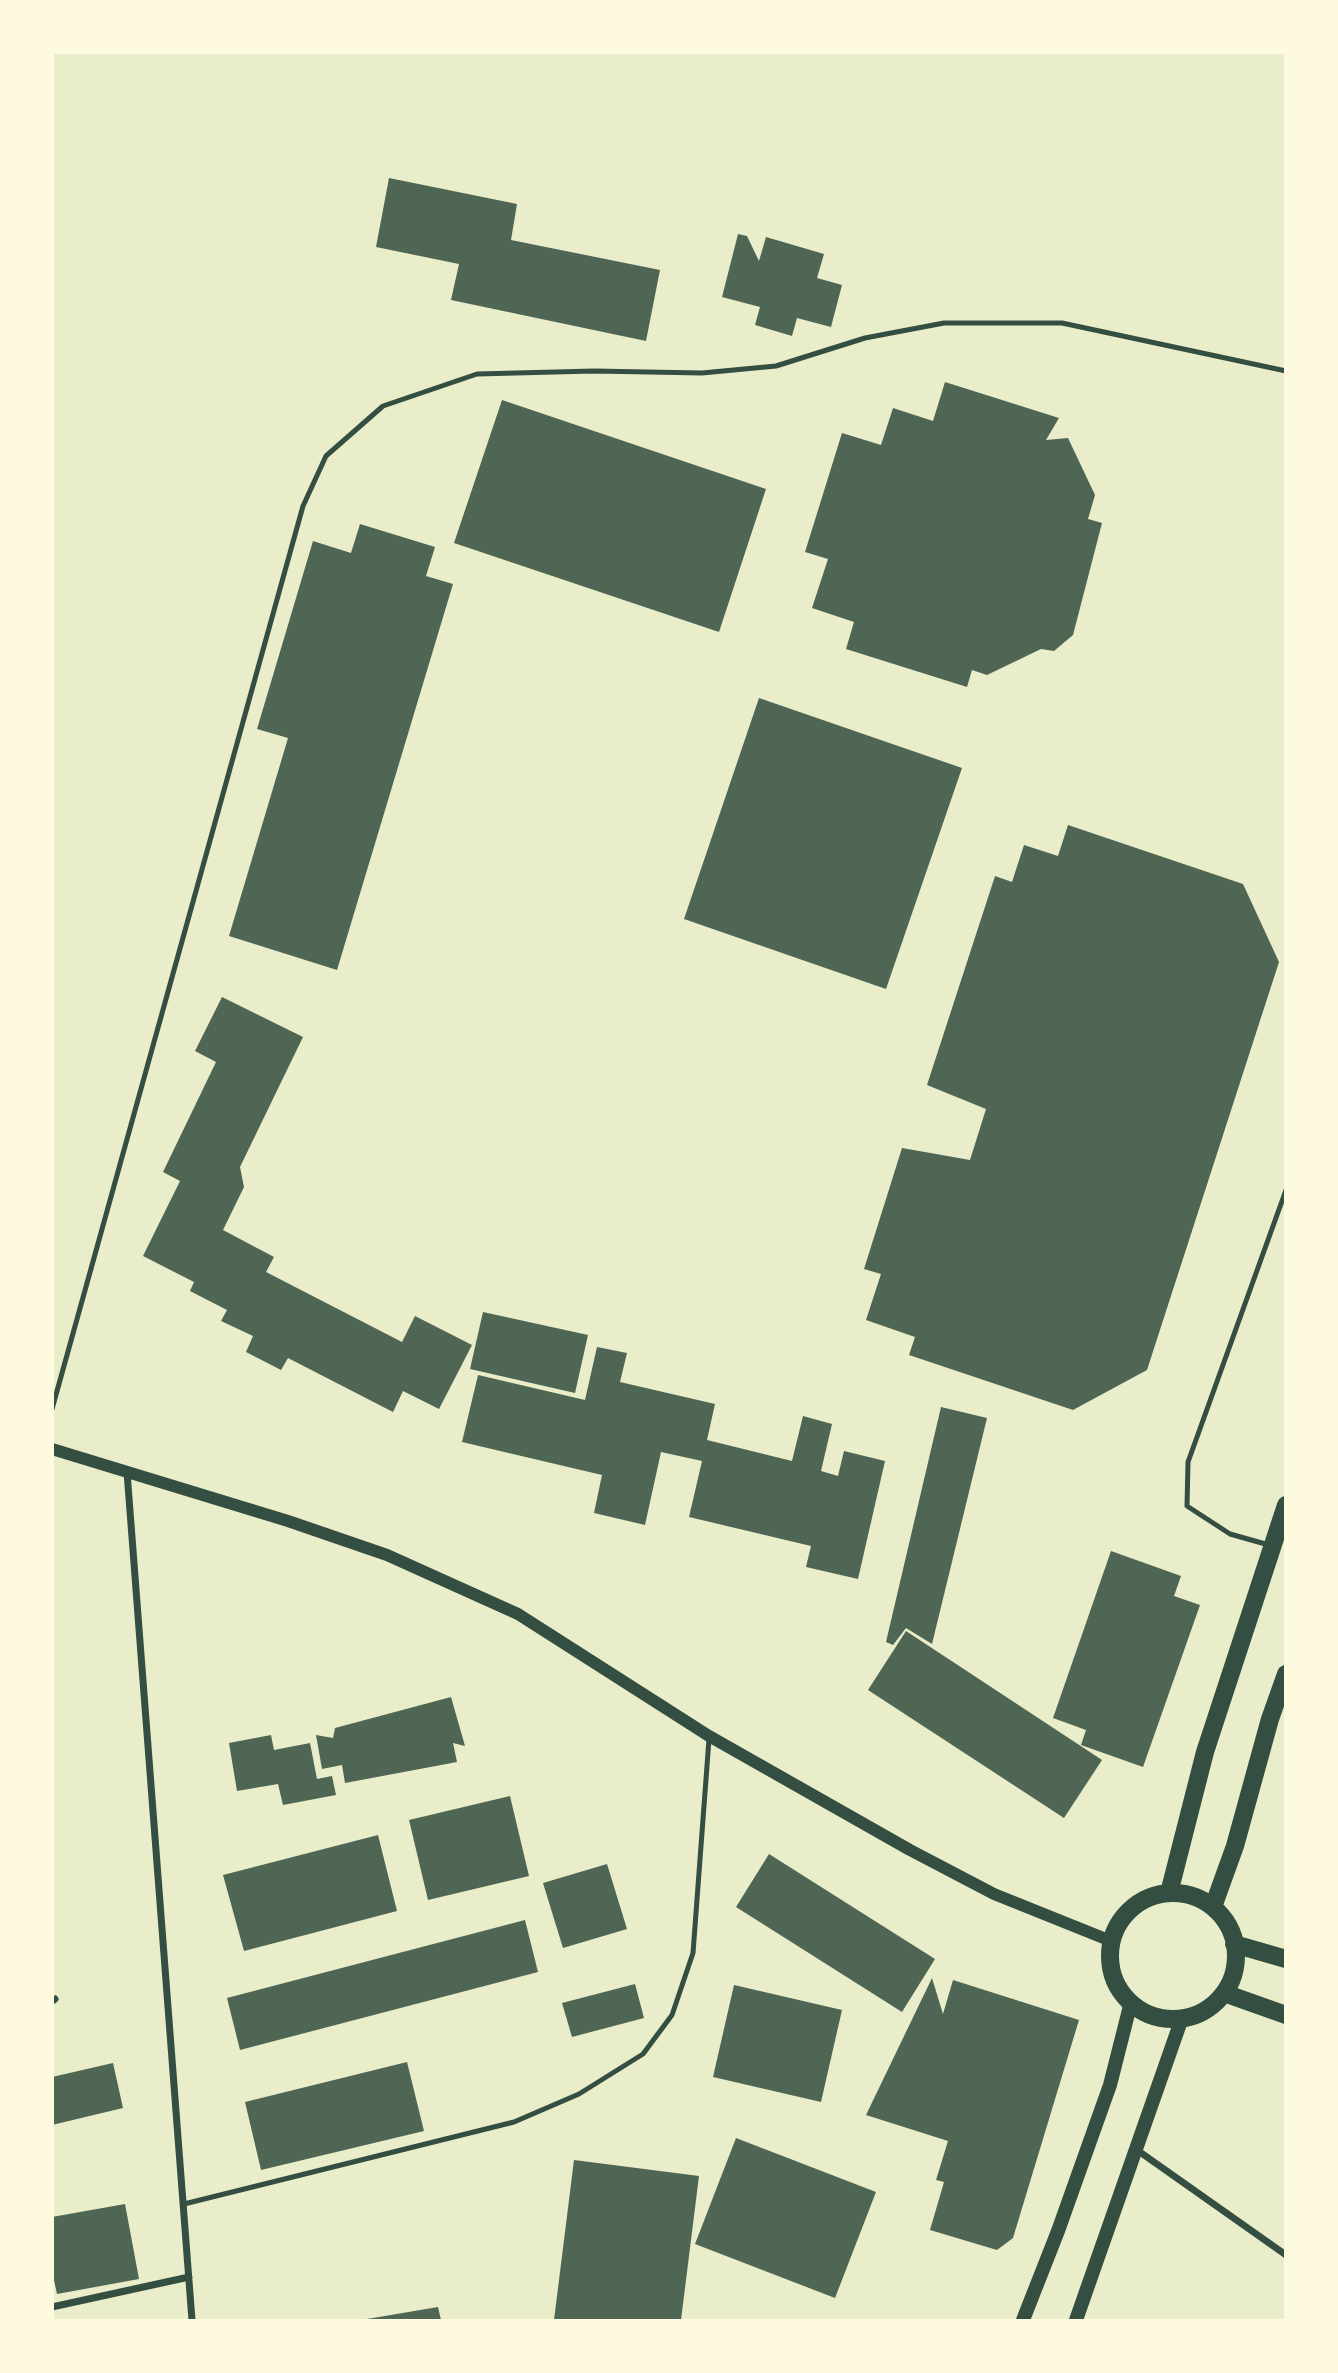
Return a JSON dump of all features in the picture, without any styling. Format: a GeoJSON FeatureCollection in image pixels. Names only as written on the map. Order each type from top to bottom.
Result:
{"type":"FeatureCollection","features":[{"type":"Feature","properties":{"kind":"main road"},"geometry":{"type":"LineString","coordinates":[[1169,1893],[1205,1752],[1286,1505]]}},
{"type":"Feature","properties":{"kind":"main road"},"geometry":{"type":"LineString","coordinates":[[1213,1907],[1235,1846],[1270,1719],[1286,1674]]}},
{"type":"Feature","properties":{"kind":"main road"},"geometry":{"type":"LineString","coordinates":[[1169,1893],[1185,1894],[1213,1907],[1225,1919],[1234,1944],[1236,1965],[1224,1993],[1211,2006],[1182,2018],[1164,2018],[1131,2002],[1111,1970],[1111,1941],[1117,1924],[1137,1904],[1169,1893]]}},
{"type":"Feature","properties":{"kind":"main road"},"geometry":{"type":"LineString","coordinates":[[1234,1944],[1286,1959]]}},
{"type":"Feature","properties":{"kind":"main road"},"geometry":{"type":"LineString","coordinates":[[1224,1993],[1286,2015]]}},
{"type":"Feature","properties":{"kind":"main road"},"geometry":{"type":"LineString","coordinates":[[1023,2320],[1110,2085],[1131,2002]]}},
{"type":"Feature","properties":{"kind":"main road"},"geometry":{"type":"LineString","coordinates":[[1076,2320],[1182,2018]]}},
{"type":"Feature","properties":{"kind":"street"},"geometry":{"type":"LineString","coordinates":[[52,1448],[288,1521],[387,1555],[518,1615],[709,1736],[891,1840],[994,1894],[1111,1941]]}},
{"type":"Feature","properties":{"kind":"street"},"geometry":{"type":"LineString","coordinates":[[127,1472],[192,2320]]}},
{"type":"Feature","properties":{"kind":"street"},"geometry":{"type":"LineString","coordinates":[[1137,2150],[1286,2255]]}},
{"type":"Feature","properties":{"kind":"street"},"geometry":{"type":"LineString","coordinates":[[52,2307],[189,2277]]}},
{"type":"Feature","properties":{"kind":"lane"},"geometry":{"type":"LineString","coordinates":[[52,1409],[303,506],[326,456],[383,406],[477,374],[594,371],[702,373],[776,366],[865,338],[944,323],[1062,323],[1286,371]]}},
{"type":"Feature","properties":{"kind":"lane"},"geometry":{"type":"LineString","coordinates":[[1274,1546],[1230,1534],[1187,1506],[1188,1462],[1286,1190]]}},
{"type":"Feature","properties":{"kind":"lane"},"geometry":{"type":"LineString","coordinates":[[184,2204],[514,2122],[579,2094],[643,2054],[672,2015],[693,1953],[709,1736]]}},
{"type":"Feature","properties":{"kind":"building"},"geometry":{"type":"Polygon","coordinates":[[[389,178],[517,204],[511,240],[660,270],[646,341],[451,300],[459,264],[376,247],[389,178]]]}},
{"type":"Feature","properties":{"kind":"building"},"geometry":{"type":"Polygon","coordinates":[[[738,234],[747,236],[759,261],[766,237],[824,254],[817,278],[842,285],[831,327],[797,318],[792,336],[755,325],[760,307],[722,297],[738,234]]]}},
{"type":"Feature","properties":{"kind":"building"},"geometry":{"type":"Polygon","coordinates":[[[945,382],[1059,418],[1046,440],[1068,438],[1095,495],[1088,519],[1102,523],[1073,635],[1054,651],[1041,649],[987,675],[972,670],[967,687],[846,649],[854,622],[812,608],[828,559],[805,552],[842,433],[881,445],[893,408],[933,421],[945,382]]]}},
{"type":"Feature","properties":{"kind":"building"},"geometry":{"type":"Polygon","coordinates":[[[502,400],[766,489],[719,632],[454,543],[502,400]]]}},
{"type":"Feature","properties":{"kind":"building"},"geometry":{"type":"Polygon","coordinates":[[[360,524],[435,547],[426,576],[453,584],[337,970],[229,936],[288,738],[257,729],[313,541],[351,553],[360,524]]]}},
{"type":"Feature","properties":{"kind":"building"},"geometry":{"type":"Polygon","coordinates":[[[759,698],[962,768],[886,989],[684,919],[759,698]]]}},
{"type":"Feature","properties":{"kind":"building"},"geometry":{"type":"Polygon","coordinates":[[[1068,825],[1243,884],[1279,962],[1147,1370],[1073,1410],[909,1355],[915,1337],[866,1320],[881,1274],[864,1269],[902,1148],[970,1160],[986,1109],[927,1085],[995,876],[1012,882],[1024,845],[1058,856],[1068,825]]]}},
{"type":"Feature","properties":{"kind":"building"},"geometry":{"type":"Polygon","coordinates":[[[222,997],[303,1037],[240,1167],[244,1187],[223,1230],[274,1257],[266,1272],[402,1342],[415,1316],[472,1345],[439,1409],[403,1391],[393,1412],[288,1358],[281,1370],[246,1352],[253,1336],[221,1321],[227,1310],[190,1291],[194,1282],[143,1256],[180,1181],[163,1172],[216,1062],[195,1051],[222,997]]]}},
{"type":"Feature","properties":{"kind":"building"},"geometry":{"type":"Polygon","coordinates":[[[483,1312],[588,1335],[575,1393],[470,1369],[483,1312]]]}},
{"type":"Feature","properties":{"kind":"building"},"geometry":{"type":"Polygon","coordinates":[[[597,1347],[627,1353],[620,1382],[715,1404],[707,1440],[792,1461],[803,1416],[832,1424],[821,1471],[838,1476],[844,1451],[885,1461],[858,1579],[806,1567],[811,1546],[689,1517],[702,1461],[661,1452],[645,1525],[594,1513],[602,1475],[462,1442],[478,1375],[585,1400],[597,1347]]]}},
{"type":"Feature","properties":{"kind":"building"},"geometry":{"type":"Polygon","coordinates":[[[941,1407],[987,1418],[932,1644],[906,1628],[893,1645],[886,1642],[941,1407]]]}},
{"type":"Feature","properties":{"kind":"building"},"geometry":{"type":"Polygon","coordinates":[[[1111,1551],[1181,1576],[1174,1596],[1200,1605],[1143,1767],[1081,1745],[1086,1730],[1053,1718],[1111,1551]]]}},
{"type":"Feature","properties":{"kind":"building"},"geometry":{"type":"Polygon","coordinates":[[[906,1631],[1102,1760],[1064,1818],[868,1690],[906,1631]]]}},
{"type":"Feature","properties":{"kind":"building"},"geometry":{"type":"Polygon","coordinates":[[[451,1697],[465,1746],[453,1743],[457,1762],[345,1783],[342,1765],[322,1769],[316,1735],[333,1738],[335,1728],[451,1697]]]}},
{"type":"Feature","properties":{"kind":"building"},"geometry":{"type":"Polygon","coordinates":[[[271,1735],[274,1750],[310,1743],[317,1779],[332,1776],[336,1795],[283,1805],[278,1784],[237,1791],[229,1743],[271,1735]]]}},
{"type":"Feature","properties":{"kind":"building"},"geometry":{"type":"Polygon","coordinates":[[[510,1796],[529,1876],[428,1900],[409,1820],[510,1796]]]}},
{"type":"Feature","properties":{"kind":"building"},"geometry":{"type":"Polygon","coordinates":[[[378,1835],[397,1911],[244,1951],[223,1875],[378,1835]]]}},
{"type":"Feature","properties":{"kind":"building"},"geometry":{"type":"Polygon","coordinates":[[[769,1854],[935,1959],[902,2012],[736,1907],[769,1854]]]}},
{"type":"Feature","properties":{"kind":"building"},"geometry":{"type":"Polygon","coordinates":[[[607,1864],[627,1929],[563,1948],[543,1883],[607,1864]]]}},
{"type":"Feature","properties":{"kind":"building"},"geometry":{"type":"Polygon","coordinates":[[[525,1920],[538,1972],[240,2050],[227,1998],[525,1920]]]}},
{"type":"Feature","properties":{"kind":"building"},"geometry":{"type":"Polygon","coordinates":[[[932,1978],[943,2014],[953,1980],[1079,2020],[1013,2238],[997,2250],[930,2230],[944,2182],[936,2180],[948,2141],[866,2115],[932,1978]]]}},
{"type":"Feature","properties":{"kind":"building"},"geometry":{"type":"Polygon","coordinates":[[[635,1984],[644,2018],[572,2037],[562,2003],[635,1984]]]}},
{"type":"Feature","properties":{"kind":"building"},"geometry":{"type":"Polygon","coordinates":[[[734,1985],[842,2010],[821,2102],[713,2077],[734,1985]]]}},
{"type":"Feature","properties":{"kind":"building"},"geometry":{"type":"Polygon","coordinates":[[[407,2062],[424,2131],[261,2170],[245,2102],[407,2062]]]}},
{"type":"Feature","properties":{"kind":"building"},"geometry":{"type":"Polygon","coordinates":[[[113,2063],[123,2108],[52,2125],[52,2077],[113,2063]]]}},
{"type":"Feature","properties":{"kind":"building"},"geometry":{"type":"Polygon","coordinates":[[[736,2138],[876,2192],[835,2298],[695,2244],[736,2138]]]}},
{"type":"Feature","properties":{"kind":"building"},"geometry":{"type":"Polygon","coordinates":[[[574,2160],[699,2176],[681,2320],[554,2320],[574,2160]]]}},
{"type":"Feature","properties":{"kind":"building"},"geometry":{"type":"Polygon","coordinates":[[[125,2204],[139,2279],[57,2294],[52,2271],[52,2217],[125,2204]]]}},
{"type":"Feature","properties":{"kind":"building"},"geometry":{"type":"Polygon","coordinates":[[[438,2307],[441,2320],[367,2320],[367,2319],[438,2307]]]}}]}
